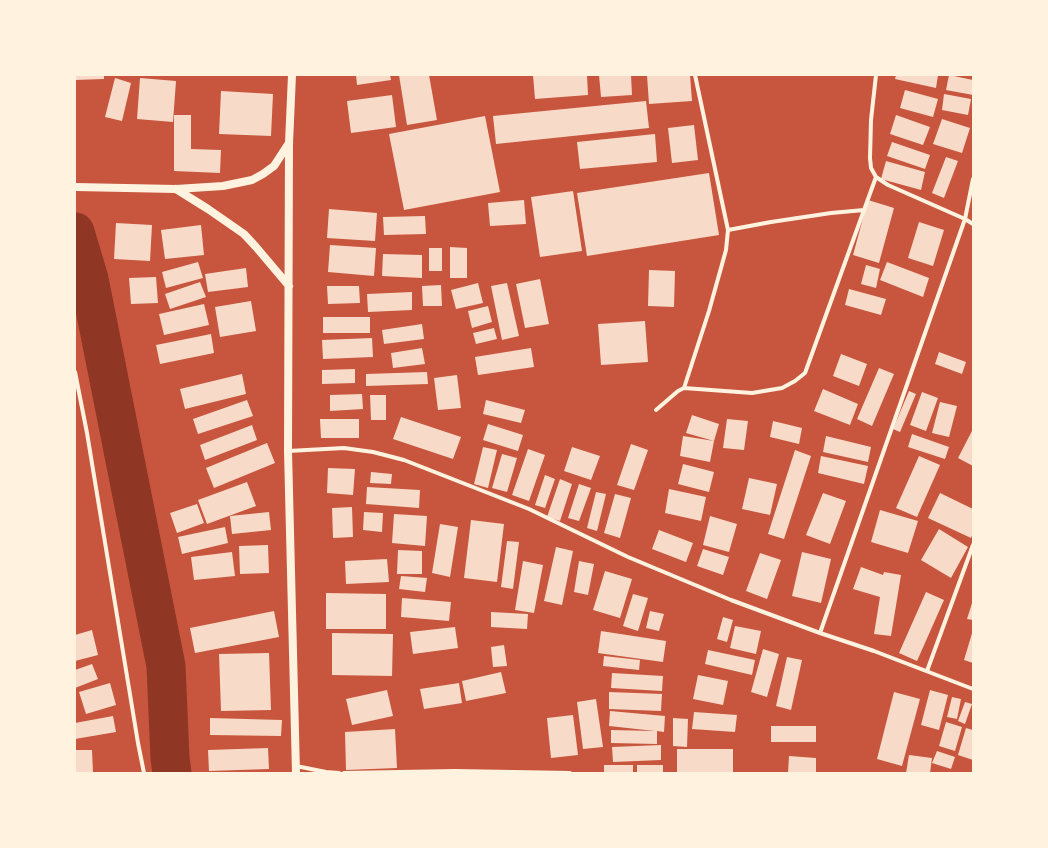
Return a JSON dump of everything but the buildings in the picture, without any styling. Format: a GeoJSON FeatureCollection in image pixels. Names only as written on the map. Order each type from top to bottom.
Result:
{"type":"FeatureCollection","features":[{"type":"Feature","properties":{"kind":"main road"},"geometry":{"type":"LineString","coordinates":[[292,75],[289,143],[288,450],[296,770]]}},
{"type":"Feature","properties":{"kind":"main road"},"geometry":{"type":"LineString","coordinates":[[75,187],[176,189],[222,186],[252,180],[274,166],[289,143]]}},
{"type":"Feature","properties":{"kind":"main road"},"geometry":{"type":"LineString","coordinates":[[176,189],[244,234],[289,286]]}},
{"type":"Feature","properties":{"kind":"street"},"geometry":{"type":"LineString","coordinates":[[684,388],[709,311],[726,250],[728,230],[695,75]]}},
{"type":"Feature","properties":{"kind":"street"},"geometry":{"type":"LineString","coordinates":[[876,75],[871,120],[870,158],[871,168],[876,177],[888,185],[965,219],[973,224]]}},
{"type":"Feature","properties":{"kind":"street"},"geometry":{"type":"LineString","coordinates":[[656,410],[678,391],[684,388],[752,393],[782,388],[795,381],[805,373],[876,177]]}},
{"type":"Feature","properties":{"kind":"street"},"geometry":{"type":"LineString","coordinates":[[820,633],[965,219],[973,179]]}},
{"type":"Feature","properties":{"kind":"street"},"geometry":{"type":"LineString","coordinates":[[728,230],[824,214],[864,210]]}},
{"type":"Feature","properties":{"kind":"street"},"geometry":{"type":"LineString","coordinates":[[75,372],[87,433],[144,773]]}},
{"type":"Feature","properties":{"kind":"street"},"geometry":{"type":"LineString","coordinates":[[288,450],[344,448],[373,452],[404,460],[529,509],[649,566],[731,600],[973,689]]}},
{"type":"Feature","properties":{"kind":"street"},"geometry":{"type":"LineString","coordinates":[[927,671],[973,545]]}},
{"type":"Feature","properties":{"kind":"street"},"geometry":{"type":"LineString","coordinates":[[296,770],[339,773]]}},
{"type":"Feature","properties":{"kind":"street"},"geometry":{"type":"LineString","coordinates":[[344,773],[463,771],[570,773]]}},
{"type":"Feature","properties":{"kind":"waterway"},"geometry":{"type":"LineString","coordinates":[[75,232],[89,279],[166,666],[172,773]]}}]}
